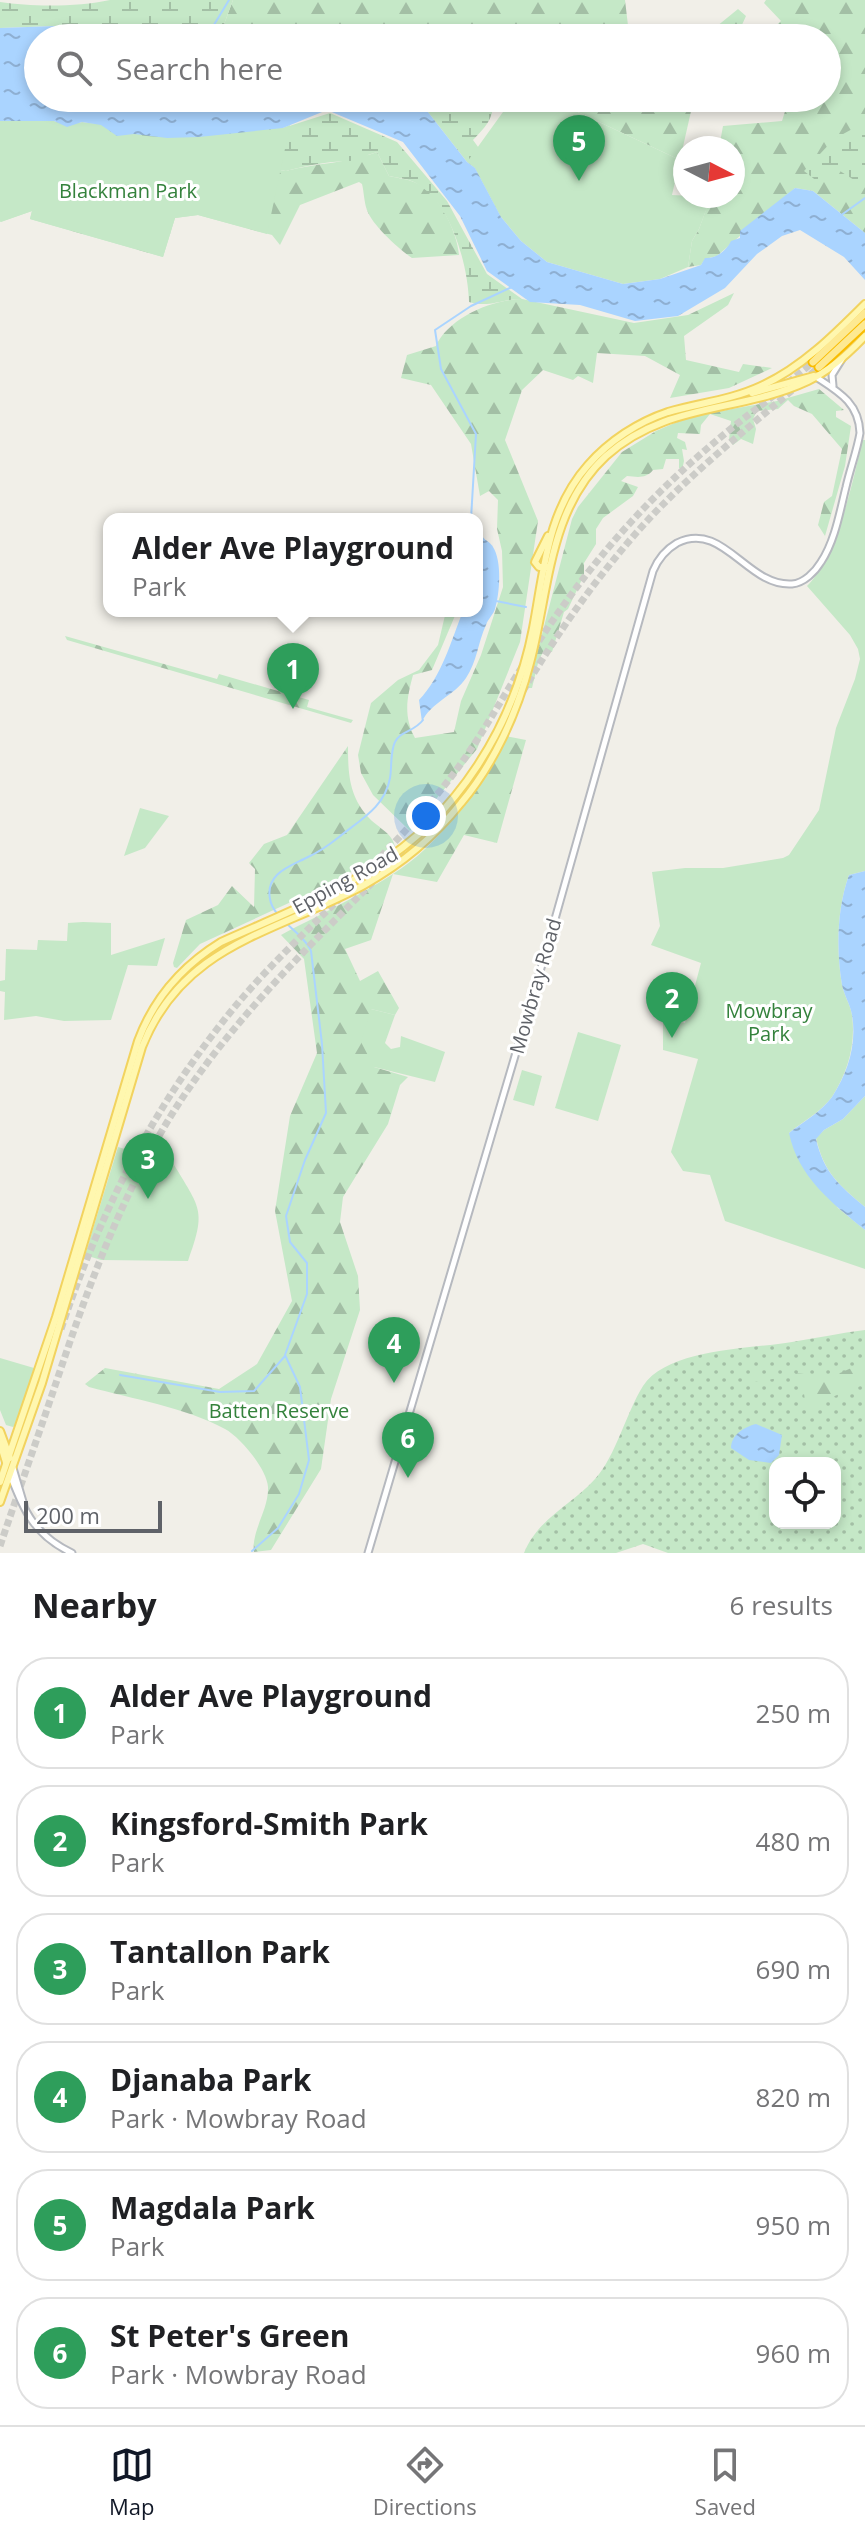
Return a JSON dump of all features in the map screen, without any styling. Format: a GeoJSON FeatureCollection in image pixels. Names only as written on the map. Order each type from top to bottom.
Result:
{"type":"FeatureCollection","features":[{"type":"Feature","properties":{"kind":"highway"},"geometry":{"type":"LineString","coordinates":[[813,362],[865,313]]}},
{"type":"Feature","properties":{"kind":"highway"},"geometry":{"type":"LineString","coordinates":[[813,362],[865,324]]}},
{"type":"Feature","properties":{"kind":"main road"},"geometry":{"type":"LineString","coordinates":[[815,376],[805,367],[865,304]]}},
{"type":"Feature","properties":{"kind":"main road","name":"Epping Road"},"geometry":{"type":"LineString","coordinates":[[0,1482],[10,1466],[42,1383],[142,1029],[159,999],[202,954],[371,870],[409,843],[441,813],[460,790],[501,725],[523,672],[548,566],[575,495],[595,468],[620,444],[665,420],[784,390],[815,376],[865,336]]}},
{"type":"Feature","properties":{"kind":"main road"},"geometry":{"type":"LineString","coordinates":[[835,389],[832,376],[845,355]]}},
{"type":"Feature","properties":{"kind":"main road"},"geometry":{"type":"LineString","coordinates":[[736,396],[813,362]]}},
{"type":"Feature","properties":{"kind":"main road"},"geometry":{"type":"LineString","coordinates":[[548,566],[537,566],[536,560],[575,482],[589,464],[621,436],[669,412],[774,389],[815,376]]}},
{"type":"Feature","properties":{"kind":"main road","name":"Mowbray Road"},"geometry":{"type":"LineString","coordinates":[[368,1553],[544,958],[656,565],[666,551],[681,541],[707,539],[723,547],[761,577],[786,583],[792,584],[806,578],[821,562],[831,541],[859,438],[859,427],[853,407],[843,394],[815,376]]}},
{"type":"Feature","properties":{"kind":"main road","name":"Epping Road"},"geometry":{"type":"LineString","coordinates":[[177,982],[222,951],[365,885],[416,851],[469,793],[503,735],[530,665],[548,566]]}},
{"type":"Feature","properties":{"kind":"main road"},"geometry":{"type":"LineString","coordinates":[[409,843],[416,851]]}},
{"type":"Feature","properties":{"kind":"main road","name":"Epping Road"},"geometry":{"type":"LineString","coordinates":[[0,1502],[19,1429],[76,1259]]}},
{"type":"Feature","properties":{"kind":"main road"},"geometry":{"type":"LineString","coordinates":[[0,1429],[10,1434],[19,1429]]}},
{"type":"Feature","properties":{"kind":"main road"},"geometry":{"type":"LineString","coordinates":[[0,1429],[17,1494],[26,1512],[40,1532],[72,1553]]}},
{"type":"Feature","properties":{"kind":"main road"},"geometry":{"type":"LineString","coordinates":[[0,1443],[26,1512]]}},
{"type":"Feature","properties":{"kind":"main road"},"geometry":{"type":"LineString","coordinates":[[4,1493],[11,1491],[17,1494]]}},
{"type":"Feature","properties":{"kind":"green space"},"geometry":{"type":"Polygon","coordinates":[[[110,0],[233,0],[224,24],[24,24],[24,27],[0,28],[0,2],[55,6],[110,0]]]}},
{"type":"Feature","properties":{"kind":"green space"},"geometry":{"type":"Polygon","coordinates":[[[233,0],[625,0],[628,24],[224,24],[233,0]]]}},
{"type":"Feature","properties":{"kind":"green space"},"geometry":{"type":"Polygon","coordinates":[[[766,0],[865,0],[865,233],[813,191],[795,188],[717,256],[705,259],[701,265],[688,267],[692,241],[707,208],[745,208],[745,136],[721,136],[723,126],[782,121],[785,112],[841,112],[841,24],[778,24],[781,21],[764,3],[766,0]]]}},
{"type":"Feature","properties":{"kind":"green space"},"geometry":{"type":"Polygon","coordinates":[[[738,9],[746,16],[742,24],[720,24],[738,9]]]}},
{"type":"Feature","properties":{"kind":"green space"},"geometry":{"type":"Polygon","coordinates":[[[428,112],[493,112],[473,140],[497,173],[688,267],[501,217],[475,168],[428,112]]]}},
{"type":"Feature","properties":{"kind":"green space"},"geometry":{"type":"Polygon","coordinates":[[[503,112],[578,112],[673,157],[673,208],[707,208],[692,241],[688,267],[660,279],[623,284],[547,262],[521,241],[501,217],[475,168],[467,162],[503,112]]]}},
{"type":"Feature","properties":{"kind":"green space"},"geometry":{"type":"Polygon","coordinates":[[[578,112],[691,112],[685,136],[673,136],[673,157],[578,112]]]}},
{"type":"Feature","properties":{"kind":"green space"},"geometry":{"type":"Polygon","coordinates":[[[330,113],[397,142],[447,201],[487,274],[522,299],[483,304],[469,302],[456,238],[441,207],[416,183],[389,176],[377,152],[368,155],[365,161],[325,163],[286,171],[0,121],[283,128],[330,113]]]}},
{"type":"Feature","properties":{"kind":"green space","name":"Blackman Park"},"geometry":{"type":"Polygon","coordinates":[[[0,121],[286,171],[377,152],[389,176],[411,181],[431,194],[445,213],[459,255],[412,258],[374,223],[359,182],[300,205],[280,245],[272,235],[198,215],[175,218],[163,257],[30,219],[32,211],[1,222],[0,121]]]}},
{"type":"Feature","properties":{"kind":"green space","name":"Blackman Park"},"geometry":{"type":"Polygon","coordinates":[[[0,121],[54,121],[67,127],[82,122],[101,125],[117,136],[175,138],[242,133],[290,125],[267,234],[198,215],[175,218],[163,257],[30,219],[32,211],[0,222],[0,121]]]}},
{"type":"Feature","properties":{"kind":"green space"},"geometry":{"type":"Polygon","coordinates":[[[865,122],[865,187],[840,171],[818,182],[804,171],[834,139],[865,122]]]}},
{"type":"Feature","properties":{"kind":"green space"},"geometry":{"type":"Polygon","coordinates":[[[734,293],[728,305],[684,336],[686,360],[739,372],[743,364],[772,368],[729,388],[670,398],[680,375],[645,356],[597,353],[593,383],[578,376],[573,380],[543,370],[522,390],[505,440],[538,521],[520,642],[477,749],[410,831],[373,795],[361,773],[358,755],[371,703],[398,680],[419,670],[438,645],[445,617],[454,617],[432,670],[413,675],[407,706],[415,738],[454,732],[461,701],[481,655],[503,587],[502,551],[497,529],[498,500],[489,491],[480,496],[471,444],[431,385],[401,378],[407,355],[436,346],[450,327],[472,312],[510,300],[522,299],[634,323],[688,315],[734,293]]]}},
{"type":"Feature","properties":{"kind":"green space"},"geometry":{"type":"Polygon","coordinates":[[[819,389],[844,410],[836,411],[836,417],[851,426],[845,466],[825,536],[818,525],[824,502],[832,496],[842,449],[812,414],[788,400],[778,409],[757,411],[753,419],[756,429],[753,444],[741,439],[733,445],[729,440],[731,421],[710,414],[701,425],[700,434],[678,433],[677,438],[685,442],[687,450],[682,449],[682,470],[679,459],[666,459],[663,469],[653,470],[641,477],[627,476],[621,481],[638,487],[633,496],[603,518],[596,529],[596,544],[584,563],[584,575],[564,612],[552,652],[544,651],[532,688],[528,688],[572,519],[622,452],[677,422],[704,414],[777,401],[819,389]]]}},
{"type":"Feature","properties":{"kind":"green space","name":"Mowbray Park"},"geometry":{"type":"Polygon","coordinates":[[[862,440],[865,440],[865,871],[849,875],[842,901],[838,944],[842,985],[852,1015],[852,1047],[832,1097],[789,1133],[838,1208],[865,1230],[865,1269],[725,1221],[710,1175],[683,1171],[671,1152],[698,1059],[663,1050],[663,1017],[685,1023],[701,963],[651,945],[660,926],[652,872],[723,868],[783,858],[789,855],[819,810],[836,728],[860,659],[850,635],[807,586],[827,557],[835,538],[862,440]]]}},
{"type":"Feature","properties":{"kind":"green space"},"geometry":{"type":"Polygon","coordinates":[[[65,636],[217,679],[219,674],[309,700],[307,707],[353,720],[351,723],[67,640],[65,636]]]}},
{"type":"Feature","properties":{"kind":"green space","name":"Batten Reserve"},"geometry":{"type":"Polygon","coordinates":[[[506,736],[526,740],[497,843],[464,835],[437,882],[393,874],[424,850],[470,797],[506,736]]]}},
{"type":"Feature","properties":{"kind":"green space"},"geometry":{"type":"Polygon","coordinates":[[[348,746],[349,776],[354,794],[363,811],[389,835],[395,847],[328,885],[200,944],[177,968],[174,967],[186,920],[218,905],[232,886],[254,907],[255,869],[249,863],[264,844],[287,835],[348,746]]]}},
{"type":"Feature","properties":{"kind":"green space"},"geometry":{"type":"Polygon","coordinates":[[[140,808],[169,816],[145,848],[124,856],[140,808]]]}},
{"type":"Feature","properties":{"kind":"green space","name":"Batten Reserve"},"geometry":{"type":"Polygon","coordinates":[[[393,874],[371,940],[345,949],[360,981],[378,971],[399,1008],[395,1015],[371,1009],[374,1067],[408,1077],[400,1085],[388,1124],[343,1197],[340,1222],[358,1276],[360,1310],[331,1399],[321,1469],[271,1550],[254,1552],[268,1487],[258,1463],[238,1439],[225,1429],[193,1415],[85,1384],[105,1368],[219,1389],[257,1364],[292,1301],[275,1211],[290,1116],[317,1053],[304,959],[281,935],[393,874]]]}},
{"type":"Feature","properties":{"kind":"green space"},"geometry":{"type":"Polygon","coordinates":[[[68,923],[111,923],[111,955],[165,938],[157,966],[128,965],[111,1020],[64,1021],[36,1016],[4,1020],[5,992],[0,991],[0,981],[5,980],[6,949],[37,950],[38,940],[67,941],[68,923]]]}},
{"type":"Feature","properties":{"kind":"green space"},"geometry":{"type":"Polygon","coordinates":[[[371,1009],[395,1015],[385,1043],[391,1049],[400,1047],[401,1036],[445,1052],[435,1082],[374,1067],[361,1042],[371,1009]]]}},
{"type":"Feature","properties":{"kind":"green space"},"geometry":{"type":"Polygon","coordinates":[[[578,1032],[621,1045],[598,1121],[555,1108],[578,1032]]]}},
{"type":"Feature","properties":{"kind":"green space"},"geometry":{"type":"Polygon","coordinates":[[[522,1070],[542,1076],[534,1106],[513,1100],[522,1070]]]}},
{"type":"Feature","properties":{"kind":"green space"},"geometry":{"type":"Polygon","coordinates":[[[865,1096],[865,1207],[828,1169],[816,1138],[843,1119],[865,1096]]]}},
{"type":"Feature","properties":{"kind":"green space"},"geometry":{"type":"Polygon","coordinates":[[[118,1147],[173,1163],[198,1210],[197,1230],[188,1261],[101,1260],[85,1255],[118,1147]]]}},
{"type":"Feature","properties":{"kind":"green space"},"geometry":{"type":"Polygon","coordinates":[[[865,1330],[865,1553],[668,1553],[643,1544],[616,1553],[524,1553],[538,1530],[602,1470],[643,1386],[655,1373],[671,1364],[712,1352],[865,1330]]]}},
{"type":"Feature","properties":{"kind":"green space"},"geometry":{"type":"Polygon","coordinates":[[[0,1358],[34,1368],[13,1427],[6,1425],[0,1410],[0,1358]]]}},
{"type":"Feature","properties":{"kind":"green space"},"geometry":{"type":"Polygon","coordinates":[[[865,1362],[865,1384],[809,1410],[806,1408],[803,1386],[791,1376],[754,1382],[754,1377],[784,1374],[812,1375],[832,1380],[865,1362]]]}},
{"type":"Feature","properties":{"kind":"water"},"geometry":{"type":"Polygon","coordinates":[[[24,27],[24,112],[322,112],[283,128],[167,138],[134,134],[117,136],[101,125],[82,122],[67,127],[54,121],[0,121],[0,28],[24,27]]]}},
{"type":"Feature","properties":{"kind":"water"},"geometry":{"type":"Polygon","coordinates":[[[332,112],[428,112],[475,168],[501,217],[521,241],[547,262],[623,284],[660,279],[701,265],[705,258],[721,253],[731,241],[740,238],[740,231],[795,188],[813,191],[865,233],[865,280],[844,257],[800,230],[782,236],[757,254],[725,288],[678,316],[635,321],[580,305],[530,302],[487,271],[460,216],[403,142],[332,112]]]}},
{"type":"Feature","properties":{"kind":"water"},"geometry":{"type":"Polygon","coordinates":[[[483,540],[492,546],[498,560],[499,586],[495,609],[466,678],[422,722],[419,700],[440,669],[461,617],[483,617],[483,540]]]}},
{"type":"Feature","properties":{"kind":"water"},"geometry":{"type":"Polygon","coordinates":[[[865,871],[865,1096],[843,1119],[824,1130],[816,1139],[823,1161],[834,1178],[865,1207],[865,1230],[808,1176],[793,1149],[789,1133],[828,1102],[843,1078],[850,1058],[853,1026],[842,985],[839,929],[849,875],[865,871]]]}},
{"type":"Feature","properties":{"kind":"water"},"geometry":{"type":"Polygon","coordinates":[[[756,1424],[782,1435],[779,1455],[769,1457],[769,1463],[749,1460],[731,1448],[733,1439],[747,1427],[756,1424]]]}},
{"type":"Feature","properties":{"kind":"waterway"},"geometry":{"type":"LineString","coordinates":[[214,24],[229,0]]}},
{"type":"Feature","properties":{"kind":"waterway"},"geometry":{"type":"LineString","coordinates":[[840,216],[865,198]]}},
{"type":"Feature","properties":{"kind":"waterway"},"geometry":{"type":"LineString","coordinates":[[471,513],[476,434],[441,369],[435,330],[471,306],[512,287]]}},
{"type":"Feature","properties":{"kind":"waterway"},"geometry":{"type":"LineString","coordinates":[[496,601],[526,607]]}},
{"type":"Feature","properties":{"kind":"waterway"},"geometry":{"type":"LineString","coordinates":[[252,1551],[278,1528],[299,1494],[309,1460],[300,1387],[285,1355],[307,1294],[307,1263],[290,1242],[286,1216],[305,1160],[326,1113],[311,951],[272,906],[271,883],[287,867],[328,846],[377,805],[390,778],[395,742],[423,720]]}},
{"type":"Feature","properties":{"kind":"waterway"},"geometry":{"type":"LineString","coordinates":[[120,1375],[220,1392],[254,1391],[285,1356]]}},
{"type":"Feature","properties":{"kind":"tunnel"},"geometry":{"type":"LineString","coordinates":[[788,383],[813,362]]}},
{"type":"Feature","properties":{"kind":"tunnel"},"geometry":{"type":"LineString","coordinates":[[523,691],[576,609],[637,532],[702,467],[819,367]]}},
{"type":"Feature","properties":{"kind":"tunnel"},"geometry":{"type":"LineString","coordinates":[[533,650],[586,575],[642,510],[704,451],[776,394]]}},
{"type":"Feature","properties":{"kind":"tunnel"},"geometry":{"type":"LineString","coordinates":[[61,1329],[109,1208],[148,1132],[194,1060],[240,1000],[435,797],[468,753],[522,667]]}},
{"type":"Feature","properties":{"kind":"tunnel"},"geometry":{"type":"LineString","coordinates":[[384,871],[411,843]]}},
{"type":"Feature","properties":{"kind":"tunnel"},"geometry":{"type":"LineString","coordinates":[[0,1546],[98,1265],[160,1134],[200,1072],[247,1014],[375,880]]}},
{"type":"Feature","properties":{"kind":"place","name":"Magdala Park"},"geometry":{"type":"Point","coordinates":[579,181]}},
{"type":"Feature","properties":{"kind":"place","name":"Alder Ave Playground"},"geometry":{"type":"Point","coordinates":[293,709]}},
{"type":"Feature","properties":{"kind":"place","name":"Kingsford-Smith Park"},"geometry":{"type":"Point","coordinates":[672,1038]}},
{"type":"Feature","properties":{"kind":"place","name":"Tantallon Park"},"geometry":{"type":"Point","coordinates":[148,1199]}},
{"type":"Feature","properties":{"kind":"place","name":"Djanaba Park"},"geometry":{"type":"Point","coordinates":[394,1383]}},
{"type":"Feature","properties":{"kind":"place","name":"St Peter's Green"},"geometry":{"type":"Point","coordinates":[408,1478]}}]}
